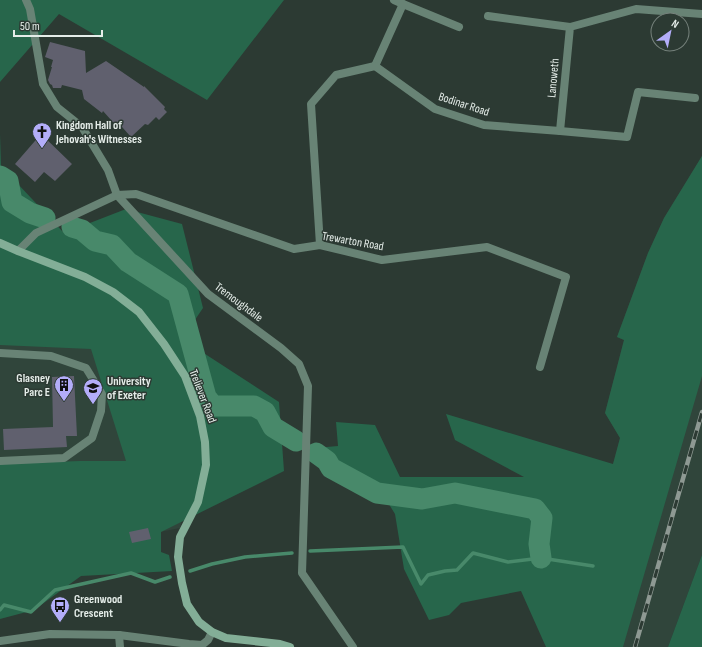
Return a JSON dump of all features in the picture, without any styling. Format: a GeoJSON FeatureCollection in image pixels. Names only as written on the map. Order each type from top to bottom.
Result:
{"type":"FeatureCollection","features":[{"type":"Feature","properties":{"kind":"street","name":"Tremoughdale"},"geometry":{"type":"LineString","coordinates":[[26,0],[30,9],[43,84],[57,107],[82,127],[108,170],[117,195],[208,294],[281,348],[299,364],[308,386],[302,572],[353,647]]}},
{"type":"Feature","properties":{"kind":"street"},"geometry":{"type":"LineString","coordinates":[[394,0],[459,27]]}},
{"type":"Feature","properties":{"kind":"street"},"geometry":{"type":"LineString","coordinates":[[320,245],[311,104],[336,75],[375,66],[403,4]]}},
{"type":"Feature","properties":{"kind":"street"},"geometry":{"type":"LineString","coordinates":[[488,16],[570,27],[636,9],[702,14]]}},
{"type":"Feature","properties":{"kind":"street","name":"Lanoweth"},"geometry":{"type":"LineString","coordinates":[[560,130],[570,27]]}},
{"type":"Feature","properties":{"kind":"street","name":"Bodinar Road"},"geometry":{"type":"LineString","coordinates":[[375,66],[435,110],[484,125],[560,130],[627,137],[638,92],[695,98]]}},
{"type":"Feature","properties":{"kind":"street","name":"Trewarton Road"},"geometry":{"type":"LineString","coordinates":[[117,195],[136,194],[294,249],[320,245],[382,260],[486,247],[566,277],[540,367]]}},
{"type":"Feature","properties":{"kind":"street"},"geometry":{"type":"LineString","coordinates":[[18,251],[36,233],[117,195]]}},
{"type":"Feature","properties":{"kind":"street","name":"Treliever Road"},"geometry":{"type":"LineString","coordinates":[[0,243],[85,277],[113,292],[139,312],[164,344],[185,376],[200,416],[205,442],[206,465],[198,502],[180,537],[178,558],[187,604],[199,622],[212,632],[226,638],[280,644],[290,647]]}},
{"type":"Feature","properties":{"kind":"street"},"geometry":{"type":"LineString","coordinates":[[0,353],[51,356],[86,368],[102,394],[101,411],[92,438],[64,458],[0,462]]}},
{"type":"Feature","properties":{"kind":"street"},"geometry":{"type":"LineString","coordinates":[[0,641],[50,634],[119,635],[202,645],[208,640],[212,632]]}},
{"type":"Feature","properties":{"kind":"street"},"geometry":{"type":"LineString","coordinates":[[119,635],[120,647]]}},
{"type":"Feature","properties":{"kind":"shaded area"},"geometry":{"type":"Polygon","coordinates":[[[702,156],[702,555],[668,647],[550,647],[613,464],[620,438],[605,413],[624,340],[617,337],[648,253],[664,218],[702,156]]]}},
{"type":"Feature","properties":{"kind":"shaded area","name":"University of Exeter"},"geometry":{"type":"Polygon","coordinates":[[[0,266],[201,443],[180,528],[0,563],[0,266]]]}},
{"type":"Feature","properties":{"kind":"green space"},"geometry":{"type":"Polygon","coordinates":[[[0,0],[284,0],[207,100],[59,14],[0,82],[0,0]]]}},
{"type":"Feature","properties":{"kind":"green space"},"geometry":{"type":"Polygon","coordinates":[[[0,134],[1,166],[64,233],[126,209],[182,224],[203,308],[182,339],[279,402],[284,471],[161,532],[161,552],[169,555],[172,571],[81,576],[34,610],[0,619],[0,464],[126,461],[91,349],[0,345],[0,134]]]}},
{"type":"Feature","properties":{"kind":"green space"},"geometry":{"type":"Polygon","coordinates":[[[702,156],[702,376],[623,647],[546,647],[521,591],[461,603],[449,615],[429,620],[404,569],[395,514],[387,501],[316,461],[315,448],[338,446],[336,422],[375,425],[400,477],[524,477],[455,440],[446,414],[613,464],[620,438],[605,413],[624,340],[617,337],[648,253],[664,218],[702,156]]]}},
{"type":"Feature","properties":{"kind":"green space"},"geometry":{"type":"Polygon","coordinates":[[[702,555],[702,647],[668,647],[702,555]]]}},
{"type":"Feature","properties":{"kind":"building"},"geometry":{"type":"Polygon","coordinates":[[[50,42],[85,51],[86,73],[106,61],[144,86],[165,107],[164,109],[167,112],[159,120],[156,117],[148,125],[145,124],[131,137],[122,127],[120,130],[103,111],[102,113],[84,99],[82,90],[62,85],[61,88],[53,88],[48,80],[53,60],[45,57],[50,42]]]}},
{"type":"Feature","properties":{"kind":"building","name":"Kingdom Hall of Jehovah's Witnesses"},"geometry":{"type":"Polygon","coordinates":[[[41,134],[72,164],[55,181],[44,172],[35,182],[15,164],[41,134]]]}},
{"type":"Feature","properties":{"kind":"building","name":"Glasney Parc E"},"geometry":{"type":"Polygon","coordinates":[[[74,376],[77,436],[66,436],[67,447],[4,450],[3,429],[53,427],[52,377],[74,376]]]}},
{"type":"Feature","properties":{"kind":"building"},"geometry":{"type":"Polygon","coordinates":[[[148,528],[151,539],[132,543],[129,532],[148,528]]]}},
{"type":"Feature","properties":{"kind":"waterway"},"geometry":{"type":"LineString","coordinates":[[0,176],[8,181],[12,202],[30,213],[45,218]]}},
{"type":"Feature","properties":{"kind":"waterway"},"geometry":{"type":"LineString","coordinates":[[72,227],[82,230],[95,241],[112,245],[128,262],[178,294],[206,397],[213,406],[254,406],[265,412],[273,427],[296,441]]}},
{"type":"Feature","properties":{"kind":"waterway"},"geometry":{"type":"LineString","coordinates":[[316,453],[327,461],[331,468],[377,493],[422,499],[455,493],[535,509],[542,518],[539,544],[541,558]]}},
{"type":"Feature","properties":{"kind":"waterway"},"geometry":{"type":"LineString","coordinates":[[310,551],[403,547],[421,584],[428,575],[457,570],[473,553],[508,562],[541,558],[593,566]]}},
{"type":"Feature","properties":{"kind":"waterway"},"geometry":{"type":"LineString","coordinates":[[190,571],[212,564],[245,557],[292,553]]}},
{"type":"Feature","properties":{"kind":"waterway"},"geometry":{"type":"LineString","coordinates":[[0,610],[4,605],[31,612],[55,590],[131,573],[155,582],[170,577]]}},
{"type":"Feature","properties":{"kind":"railway"},"geometry":{"type":"LineString","coordinates":[[635,647],[702,412]]}},
{"type":"Feature","properties":{"kind":"place","name":"Kingdom Hall of Jehovah's Witnesses"},"geometry":{"type":"Point","coordinates":[42,149]}},
{"type":"Feature","properties":{"kind":"place","name":"Glasney Parc E"},"geometry":{"type":"Point","coordinates":[64,402]}},
{"type":"Feature","properties":{"kind":"place","name":"University of Exeter"},"geometry":{"type":"Point","coordinates":[93,405]}},
{"type":"Feature","properties":{"kind":"place","name":"Greenwood Crescent"},"geometry":{"type":"Point","coordinates":[60,623]}}]}
